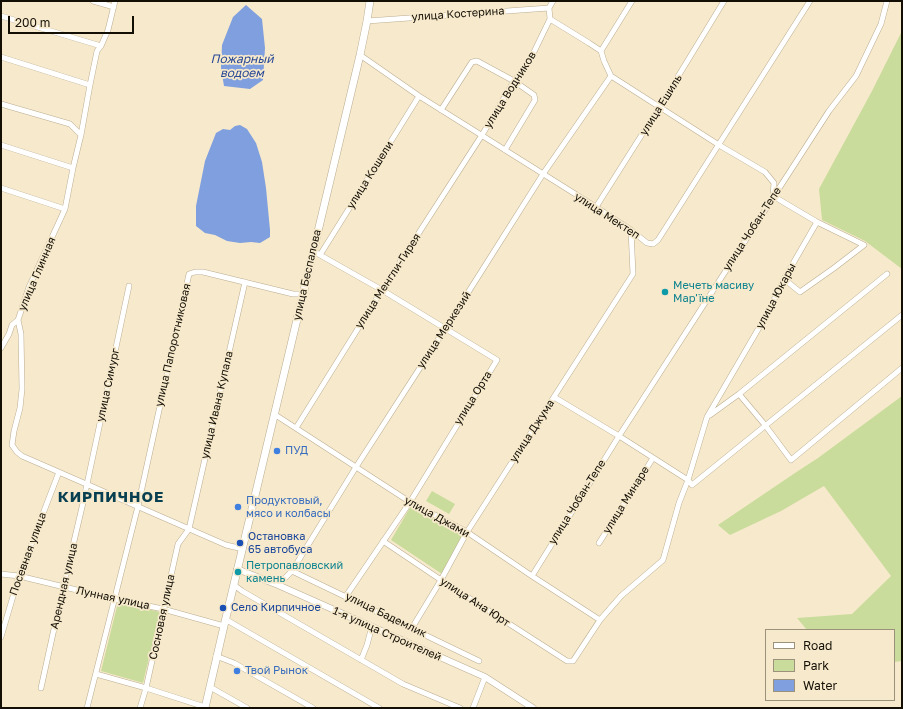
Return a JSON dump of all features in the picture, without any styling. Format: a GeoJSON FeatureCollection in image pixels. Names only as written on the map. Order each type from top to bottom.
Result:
{"type":"FeatureCollection","features":[{"type":"Feature","properties":{"kind":"main road","name":"улица Беспалова"},"geometry":{"type":"LineString","coordinates":[[205,707],[312,251],[360,55],[370,1]]}},
{"type":"Feature","properties":{"kind":"street"},"geometry":{"type":"LineString","coordinates":[[93,1],[114,7]]}},
{"type":"Feature","properties":{"kind":"street","name":"улица Глинная"},"geometry":{"type":"LineString","coordinates":[[115,1],[108,30],[101,46],[97,51],[82,135],[73,168],[65,209],[29,286],[18,320],[22,389],[20,408],[12,445],[22,456],[226,545],[243,549]]}},
{"type":"Feature","properties":{"kind":"street"},"geometry":{"type":"LineString","coordinates":[[553,1],[549,8],[550,19],[602,51]]}},
{"type":"Feature","properties":{"kind":"street"},"geometry":{"type":"LineString","coordinates":[[632,1],[602,51],[604,61],[611,76],[765,172],[774,183],[773,196],[817,222],[864,245],[800,292],[784,279]]}},
{"type":"Feature","properties":{"kind":"street","name":"улица Ешиль"},"geometry":{"type":"LineString","coordinates":[[596,207],[724,1]]}},
{"type":"Feature","properties":{"kind":"street","name":"улица Мектеп"},"geometry":{"type":"LineString","coordinates":[[360,55],[419,96],[596,207],[631,230],[647,243],[653,244],[658,240],[720,145],[810,1]]}},
{"type":"Feature","properties":{"kind":"street","name":"улица Чобан-Тепе"},"geometry":{"type":"LineString","coordinates":[[532,576],[619,436],[773,196],[829,111],[856,76],[881,24],[887,1]]}},
{"type":"Feature","properties":{"kind":"street","name":"улица Костерина"},"geometry":{"type":"LineString","coordinates":[[367,21],[549,8]]}},
{"type":"Feature","properties":{"kind":"street"},"geometry":{"type":"LineString","coordinates":[[1,16],[101,46]]}},
{"type":"Feature","properties":{"kind":"street","name":"улица Водников"},"geometry":{"type":"LineString","coordinates":[[482,135],[514,81],[530,60],[550,19]]}},
{"type":"Feature","properties":{"kind":"street"},"geometry":{"type":"LineString","coordinates":[[1,57],[90,85]]}},
{"type":"Feature","properties":{"kind":"street"},"geometry":{"type":"LineString","coordinates":[[441,110],[472,62],[477,61],[514,81],[534,95],[535,100],[505,150]]}},
{"type":"Feature","properties":{"kind":"street","name":"улица Меркезий"},"geometry":{"type":"LineString","coordinates":[[278,585],[292,570],[543,174],[611,76]]}},
{"type":"Feature","properties":{"kind":"street","name":"улица Кошели"},"geometry":{"type":"LineString","coordinates":[[320,255],[419,96]]}},
{"type":"Feature","properties":{"kind":"street"},"geometry":{"type":"LineString","coordinates":[[1,104],[70,124],[82,135]]}},
{"type":"Feature","properties":{"kind":"street","name":"улица Менгли-Гирея"},"geometry":{"type":"LineString","coordinates":[[296,428],[382,290],[482,135]]}},
{"type":"Feature","properties":{"kind":"street"},"geometry":{"type":"LineString","coordinates":[[1,145],[73,168]]}},
{"type":"Feature","properties":{"kind":"street"},"geometry":{"type":"LineString","coordinates":[[1,188],[65,209]]}},
{"type":"Feature","properties":{"kind":"street","name":"улица Юкары"},"geometry":{"type":"LineString","coordinates":[[567,661],[573,661],[600,620],[621,596],[664,560],[679,503],[688,480],[707,416],[767,314],[784,279],[817,222]]}},
{"type":"Feature","properties":{"kind":"street","name":"улица Джума"},"geometry":{"type":"LineString","coordinates":[[412,628],[441,580],[467,532],[633,274],[631,230]]}},
{"type":"Feature","properties":{"kind":"street","name":"улица Орта"},"geometry":{"type":"LineString","coordinates":[[312,251],[382,290],[497,360],[410,502],[346,596]]}},
{"type":"Feature","properties":{"kind":"street","name":"улица Папоротниковая"},"geometry":{"type":"LineString","coordinates":[[138,506],[190,274],[195,272],[203,272],[293,294],[303,294]]}},
{"type":"Feature","properties":{"kind":"street"},"geometry":{"type":"LineString","coordinates":[[707,416],[738,394],[887,274]]}},
{"type":"Feature","properties":{"kind":"street","name":"улица Ивана Купала"},"geometry":{"type":"LineString","coordinates":[[189,529],[245,282]]}},
{"type":"Feature","properties":{"kind":"street","name":"улица Симург"},"geometry":{"type":"LineString","coordinates":[[87,484],[129,286]]}},
{"type":"Feature","properties":{"kind":"street"},"geometry":{"type":"LineString","coordinates":[[554,397],[619,436],[692,484],[902,315]]}},
{"type":"Feature","properties":{"kind":"street"},"geometry":{"type":"LineString","coordinates":[[1,348],[12,325],[18,320]]}},
{"type":"Feature","properties":{"kind":"street"},"geometry":{"type":"LineString","coordinates":[[738,394],[765,425],[791,460],[902,368]]}},
{"type":"Feature","properties":{"kind":"street","name":"улица Джами"},"geometry":{"type":"LineString","coordinates":[[274,414],[410,502],[467,532],[600,620]]}},
{"type":"Feature","properties":{"kind":"street","name":"улица Минаре"},"geometry":{"type":"LineString","coordinates":[[599,543],[653,458]]}},
{"type":"Feature","properties":{"kind":"street","name":"Посевная улица"},"geometry":{"type":"LineString","coordinates":[[1,637],[19,576],[59,472]]}},
{"type":"Feature","properties":{"kind":"street","name":"Арендная улица"},"geometry":{"type":"LineString","coordinates":[[41,688],[87,484]]}},
{"type":"Feature","properties":{"kind":"street"},"geometry":{"type":"LineString","coordinates":[[88,708],[138,506]]}},
{"type":"Feature","properties":{"kind":"street","name":"Сосновая улица"},"geometry":{"type":"LineString","coordinates":[[140,708],[146,688],[178,544],[189,529]]}},
{"type":"Feature","properties":{"kind":"street","name":"улица Ана Юрт"},"geometry":{"type":"LineString","coordinates":[[383,541],[567,661]]}},
{"type":"Feature","properties":{"kind":"street","name":"1-я улица Строителей"},"geometry":{"type":"LineString","coordinates":[[237,569],[278,585],[485,677],[532,708]]}},
{"type":"Feature","properties":{"kind":"street","name":"улица Бадемлик"},"geometry":{"type":"LineString","coordinates":[[292,570],[479,661]]}},
{"type":"Feature","properties":{"kind":"street","name":"Лунная улица"},"geometry":{"type":"LineString","coordinates":[[1,574],[19,576],[114,600],[224,623],[379,708]]}},
{"type":"Feature","properties":{"kind":"street"},"geometry":{"type":"LineString","coordinates":[[234,585],[403,684],[460,708]]}},
{"type":"Feature","properties":{"kind":"street"},"geometry":{"type":"LineString","coordinates":[[361,660],[368,645],[372,626]]}},
{"type":"Feature","properties":{"kind":"street"},"geometry":{"type":"LineString","coordinates":[[216,656],[234,663],[313,708]]}},
{"type":"Feature","properties":{"kind":"street"},"geometry":{"type":"LineString","coordinates":[[96,674],[205,707]]}},
{"type":"Feature","properties":{"kind":"street"},"geometry":{"type":"LineString","coordinates":[[473,708],[485,677]]}},
{"type":"Feature","properties":{"kind":"street"},"geometry":{"type":"LineString","coordinates":[[210,686],[247,708]]}},
{"type":"Feature","properties":{"kind":"green space"},"geometry":{"type":"Polygon","coordinates":[[[902,31],[902,269],[865,241],[822,220],[819,189],[872,91],[902,31]]]}},
{"type":"Feature","properties":{"kind":"green space"},"geometry":{"type":"Polygon","coordinates":[[[902,396],[902,661],[895,662],[895,629],[806,629],[797,618],[852,614],[891,576],[824,486],[781,511],[730,535],[718,525],[818,458],[902,396]]]}},
{"type":"Feature","properties":{"kind":"green space"},"geometry":{"type":"Polygon","coordinates":[[[432,491],[455,504],[449,514],[426,501],[432,491]]]}},
{"type":"Feature","properties":{"kind":"green space"},"geometry":{"type":"Polygon","coordinates":[[[411,506],[459,531],[462,539],[442,574],[391,540],[411,506]]]}},
{"type":"Feature","properties":{"kind":"green space"},"geometry":{"type":"Polygon","coordinates":[[[118,602],[160,612],[143,683],[101,671],[118,602]]]}},
{"type":"Feature","properties":{"kind":"water","name":"Пожарный водоем"},"geometry":{"type":"Polygon","coordinates":[[[246,5],[262,19],[265,48],[263,80],[250,89],[224,86],[221,68],[222,45],[233,17],[246,5]]]}},
{"type":"Feature","properties":{"kind":"water"},"geometry":{"type":"Polygon","coordinates":[[[240,125],[247,129],[256,143],[262,162],[266,188],[270,237],[260,243],[240,243],[227,241],[215,235],[205,233],[196,226],[196,206],[205,161],[216,133],[223,129],[230,130],[235,126],[240,125]]]}},
{"type":"Feature","properties":{"kind":"place","name":"Мечеть масиву Мар'їне"},"geometry":{"type":"Point","coordinates":[665,292]}},
{"type":"Feature","properties":{"kind":"place","name":"ПУД"},"geometry":{"type":"Point","coordinates":[277,451]}},
{"type":"Feature","properties":{"kind":"place","name":"Продуктовый, мясо и колбасы"},"geometry":{"type":"Point","coordinates":[238,507]}},
{"type":"Feature","properties":{"kind":"place","name":"Остановка 65 автобуса"},"geometry":{"type":"Point","coordinates":[240,543]}},
{"type":"Feature","properties":{"kind":"place","name":"Петропавловский камень"},"geometry":{"type":"Point","coordinates":[238,572]}},
{"type":"Feature","properties":{"kind":"place","name":"Село Кирпичное"},"geometry":{"type":"Point","coordinates":[223,608]}},
{"type":"Feature","properties":{"kind":"place","name":"Твой Рынок"},"geometry":{"type":"Point","coordinates":[237,671]}},
{"type":"Feature","properties":{"kind":"district","name":"КИРПИЧНОЕ"},"geometry":{"type":"Point","coordinates":[111,497]}}]}
